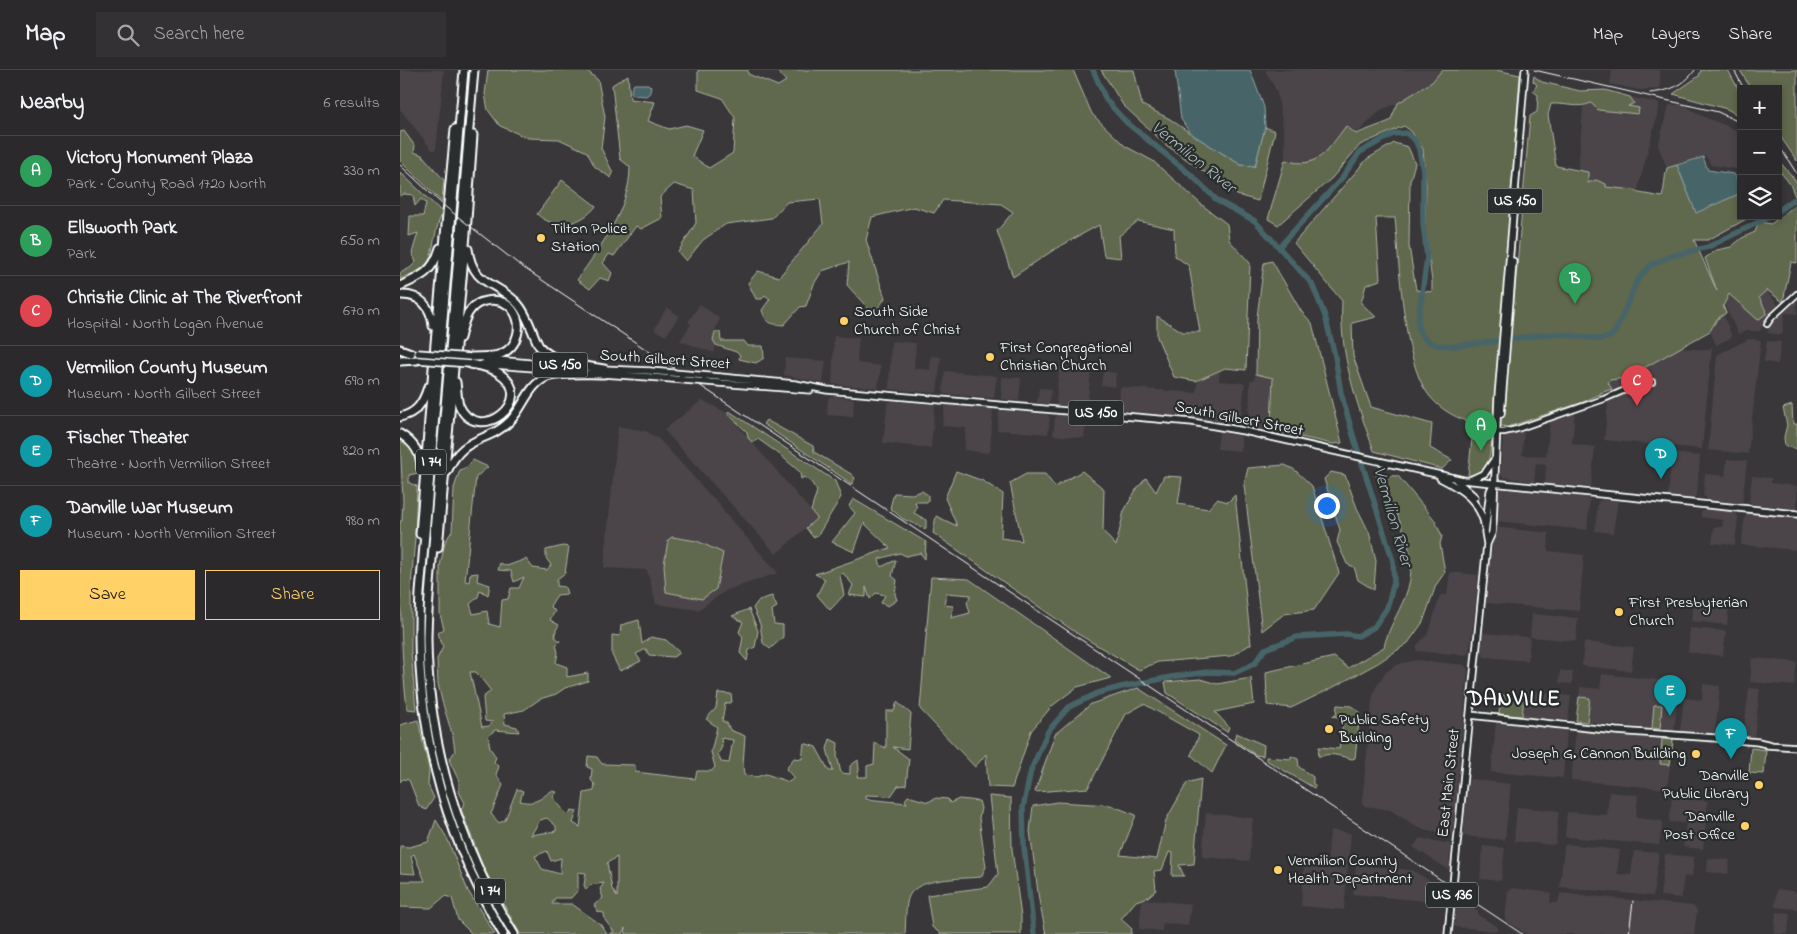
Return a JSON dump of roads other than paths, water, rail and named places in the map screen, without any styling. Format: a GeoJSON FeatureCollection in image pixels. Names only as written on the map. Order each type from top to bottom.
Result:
{"type":"FeatureCollection","features":[{"type":"Feature","properties":{"kind":"highway"},"geometry":{"type":"LineString","coordinates":[[429,610],[435,576],[466,234],[475,70]]}},
{"type":"Feature","properties":{"kind":"highway","name":"I 74"},"geometry":{"type":"LineString","coordinates":[[475,70],[427,639],[431,699],[445,774],[459,820],[473,855],[483,878],[514,934]]}},
{"type":"Feature","properties":{"kind":"highway"},"geometry":{"type":"LineString","coordinates":[[418,624],[416,600],[422,495],[452,145],[464,74]]}},
{"type":"Feature","properties":{"kind":"highway","name":"I 74"},"geometry":{"type":"LineString","coordinates":[[464,74],[418,624],[419,666],[423,708],[430,748],[452,829],[467,867],[503,934]]}},
{"type":"Feature","properties":{"kind":"highway"},"geometry":{"type":"LineString","coordinates":[[400,286],[427,273],[433,266],[446,226]]}},
{"type":"Feature","properties":{"kind":"highway"},"geometry":{"type":"LineString","coordinates":[[466,234],[469,260],[472,268],[478,276],[519,306],[543,351],[557,360],[604,371]]}},
{"type":"Feature","properties":{"kind":"highway"},"geometry":{"type":"LineString","coordinates":[[400,295],[410,295],[417,298],[430,310],[435,343]]}},
{"type":"Feature","properties":{"kind":"highway"},"geometry":{"type":"LineString","coordinates":[[455,352],[468,312],[475,306],[488,300],[505,304],[512,309],[517,317],[518,334],[515,342],[500,354],[470,361]]}},
{"type":"Feature","properties":{"kind":"highway"},"geometry":{"type":"LineString","coordinates":[[400,351],[416,355]]}},
{"type":"Feature","properties":{"kind":"highway"},"geometry":{"type":"LineString","coordinates":[[400,359],[416,355]]}},
{"type":"Feature","properties":{"kind":"highway"},"geometry":{"type":"LineString","coordinates":[[454,368],[459,405],[464,413],[480,422],[499,418],[510,405],[511,387],[499,373],[470,361]]}},
{"type":"Feature","properties":{"kind":"highway"},"geometry":{"type":"LineString","coordinates":[[400,417],[409,415],[420,407],[433,369]]}},
{"type":"Feature","properties":{"kind":"highway"},"geometry":{"type":"LineString","coordinates":[[444,480],[454,457],[463,448],[512,420],[532,388],[541,380],[553,376],[604,371]]}},
{"type":"Feature","properties":{"kind":"highway"},"geometry":{"type":"LineString","coordinates":[[400,434],[409,440],[418,451],[421,462],[422,495]]}},
{"type":"Feature","properties":{"kind":"main road","name":"US 150"},"geometry":{"type":"LineString","coordinates":[[1494,483],[1527,70]]}},
{"type":"Feature","properties":{"kind":"main road","name":"US 150"},"geometry":{"type":"LineString","coordinates":[[416,355],[470,361]]}},
{"type":"Feature","properties":{"kind":"main road","name":"South Gilbert Street"},"geometry":{"type":"LineString","coordinates":[[470,361],[795,384],[827,390],[1192,422],[1244,431],[1432,474],[1449,480],[1468,480],[1797,514]]}},
{"type":"Feature","properties":{"kind":"main road"},"geometry":{"type":"LineString","coordinates":[[1468,480],[1485,473],[1495,458]]}},
{"type":"Feature","properties":{"kind":"main road"},"geometry":{"type":"LineString","coordinates":[[1449,480],[1459,482],[1475,496],[1485,512],[1489,532],[1487,544]]}},
{"type":"Feature","properties":{"kind":"main road"},"geometry":{"type":"LineString","coordinates":[[1449,480],[1476,504],[1483,519],[1485,532]]}},
{"type":"Feature","properties":{"kind":"main road","name":"East Main Street"},"geometry":{"type":"LineString","coordinates":[[1448,934],[1487,544],[1485,532],[1488,520],[1490,491],[1494,483]]}},
{"type":"Feature","properties":{"kind":"main road","name":"East Main Street"},"geometry":{"type":"LineString","coordinates":[[1487,544],[1492,533],[1494,483]]}},
{"type":"Feature","properties":{"kind":"main road"},"geometry":{"type":"LineString","coordinates":[[1470,715],[1527,722],[1676,735],[1685,734],[1797,747]]}},
{"type":"Feature","properties":{"kind":"street"},"geometry":{"type":"LineString","coordinates":[[1767,324],[1770,318],[1797,294]]}},
{"type":"Feature","properties":{"kind":"street"},"geometry":{"type":"LineString","coordinates":[[1498,432],[1518,429],[1611,396],[1644,382],[1652,382]]}},
{"type":"Feature","properties":{"kind":"water"},"geometry":{"type":"Polygon","coordinates":[[[1175,70],[1250,70],[1264,107],[1265,127],[1255,166],[1241,165],[1190,133],[1181,119],[1175,70]]]}},
{"type":"Feature","properties":{"kind":"water"},"geometry":{"type":"Polygon","coordinates":[[[634,84],[648,84],[651,87],[650,93],[646,96],[634,95],[631,92],[634,84]]]}},
{"type":"Feature","properties":{"kind":"water"},"geometry":{"type":"Polygon","coordinates":[[[1703,157],[1708,170],[1734,174],[1737,180],[1737,195],[1696,213],[1677,165],[1703,157]]]}},
{"type":"Feature","properties":{"kind":"waterway","name":"Vermilion River"},"geometry":{"type":"LineString","coordinates":[[1034,934],[1024,847],[1023,808],[1031,770],[1048,731],[1069,707],[1098,693],[1121,687],[1207,672],[1234,673],[1254,664],[1265,649],[1297,637],[1346,634],[1358,636],[1374,627],[1387,608],[1394,582],[1393,561],[1341,393],[1335,356],[1325,316],[1312,284],[1255,221],[1218,201],[1191,175],[1126,122],[1106,100],[1093,70]]}},
{"type":"Feature","properties":{"kind":"waterway"},"geometry":{"type":"LineString","coordinates":[[1279,247],[1342,178],[1360,152],[1393,134],[1406,133],[1415,140],[1419,149],[1423,171],[1423,224],[1427,258],[1418,321],[1419,332],[1426,340],[1436,345],[1456,346],[1560,334],[1601,339],[1612,336],[1638,279],[1651,265],[1671,256],[1708,247],[1763,220]]}},
{"type":"Feature","properties":{"kind":"waterway"},"geometry":{"type":"LineString","coordinates":[[1782,208],[1793,200]]}},
{"type":"Feature","properties":{"kind":"railway"},"geometry":{"type":"LineString","coordinates":[[1534,70],[1718,112],[1737,121]]}},
{"type":"Feature","properties":{"kind":"railway"},"geometry":{"type":"LineString","coordinates":[[1650,93],[1676,87],[1691,76],[1695,70]]}},
{"type":"Feature","properties":{"kind":"railway"},"geometry":{"type":"LineString","coordinates":[[1734,70],[1742,85]]}},
{"type":"Feature","properties":{"kind":"railway"},"geometry":{"type":"LineString","coordinates":[[1782,150],[1797,174]]}},
{"type":"Feature","properties":{"kind":"railway"},"geometry":{"type":"LineString","coordinates":[[400,165],[443,205],[521,266],[1522,934]]}},
{"type":"Feature","properties":{"kind":"railway"},"geometry":{"type":"LineString","coordinates":[[1629,934],[1633,901]]}},
{"type":"Feature","properties":{"kind":"place","name":"Tilton Police Station"},"geometry":{"type":"Point","coordinates":[541,238]}},
{"type":"Feature","properties":{"kind":"place","name":"Ellsworth Park"},"geometry":{"type":"Point","coordinates":[1575,304]}},
{"type":"Feature","properties":{"kind":"place","name":"South Side Church of Christ"},"geometry":{"type":"Point","coordinates":[844,321]}},
{"type":"Feature","properties":{"kind":"place","name":"First Congregational Christian Church"},"geometry":{"type":"Point","coordinates":[990,357]}},
{"type":"Feature","properties":{"kind":"place","name":"Christie Clinic at The Riverfront"},"geometry":{"type":"Point","coordinates":[1637,406]}},
{"type":"Feature","properties":{"kind":"place","name":"Victory Monument Plaza"},"geometry":{"type":"Point","coordinates":[1481,451]}},
{"type":"Feature","properties":{"kind":"place","name":"Vermilion County Museum"},"geometry":{"type":"Point","coordinates":[1661,479]}},
{"type":"Feature","properties":{"kind":"place","name":"First Presbyterian Church"},"geometry":{"type":"Point","coordinates":[1619,612]}},
{"type":"Feature","properties":{"kind":"place","name":"Fischer Theater"},"geometry":{"type":"Point","coordinates":[1670,716]}},
{"type":"Feature","properties":{"kind":"place","name":"Public Safety Building"},"geometry":{"type":"Point","coordinates":[1329,729]}},
{"type":"Feature","properties":{"kind":"place","name":"Joseph G. Cannon Building"},"geometry":{"type":"Point","coordinates":[1696,754]}},
{"type":"Feature","properties":{"kind":"place","name":"Danville War Museum"},"geometry":{"type":"Point","coordinates":[1731,759]}},
{"type":"Feature","properties":{"kind":"place","name":"Danville Public Library"},"geometry":{"type":"Point","coordinates":[1759,785]}},
{"type":"Feature","properties":{"kind":"place","name":"Danville Post Office"},"geometry":{"type":"Point","coordinates":[1745,826]}},
{"type":"Feature","properties":{"kind":"place","name":"Vermilion County Health Department"},"geometry":{"type":"Point","coordinates":[1278,870]}},
{"type":"Feature","properties":{"kind":"district","name":"DANVILLE"},"geometry":{"type":"Point","coordinates":[1514,700]}}]}
